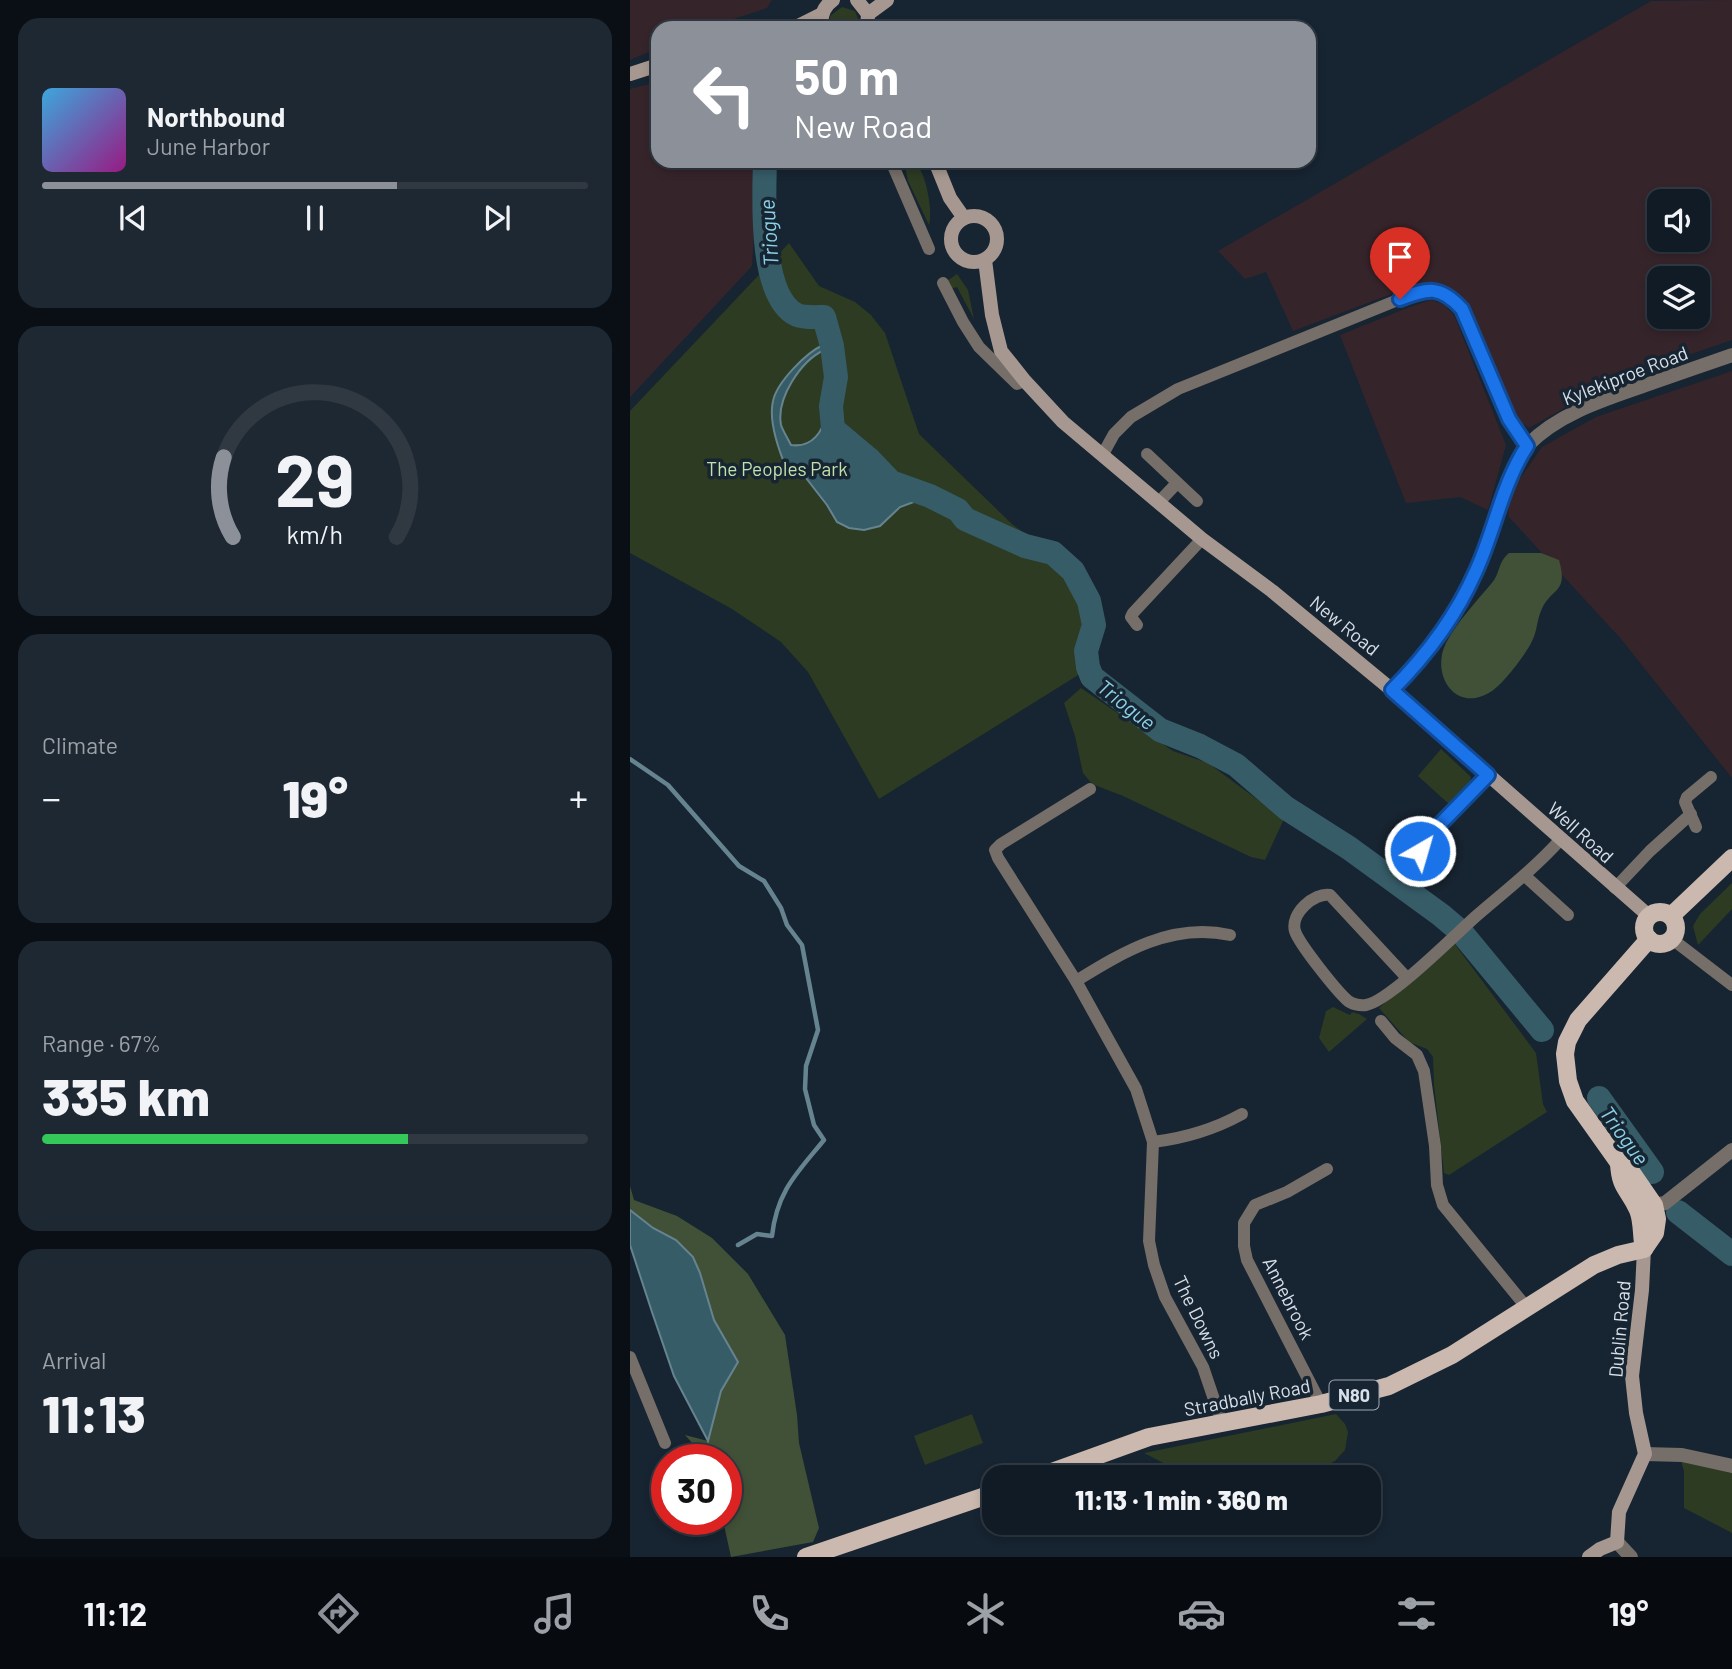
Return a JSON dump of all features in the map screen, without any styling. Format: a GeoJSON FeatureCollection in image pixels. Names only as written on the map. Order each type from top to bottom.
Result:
{"type":"FeatureCollection","features":[{"type":"Feature","properties":{"kind":"main road"},"geometry":{"type":"LineString","coordinates":[[857,0],[868,21],[887,0]]}},
{"type":"Feature","properties":{"kind":"main road"},"geometry":{"type":"LineString","coordinates":[[806,21],[827,9]]}},
{"type":"Feature","properties":{"kind":"main road"},"geometry":{"type":"LineString","coordinates":[[630,74],[651,67]]}},
{"type":"Feature","properties":{"kind":"main road"},"geometry":{"type":"LineString","coordinates":[[938,168],[950,198],[964,218]]}},
{"type":"Feature","properties":{"kind":"main road"},"geometry":{"type":"LineString","coordinates":[[977,215],[994,225],[997,244],[985,260],[972,262],[955,252],[951,233],[964,218],[977,215]]}},
{"type":"Feature","properties":{"kind":"main road","name":"New Road"},"geometry":{"type":"LineString","coordinates":[[985,260],[992,315],[1001,351],[1063,422],[1202,539],[1272,591],[1392,690],[1488,775]]}},
{"type":"Feature","properties":{"kind":"main road","name":"Well Road"},"geometry":{"type":"LineString","coordinates":[[1488,775],[1649,916]]}},
{"type":"Feature","properties":{"kind":"main road"},"geometry":{"type":"LineString","coordinates":[[1671,916],[1732,858]]}},
{"type":"Feature","properties":{"kind":"main road"},"geometry":{"type":"LineString","coordinates":[[1660,912],[1671,916],[1676,926],[1672,939],[1661,944],[1649,939],[1644,927],[1649,916],[1660,912]]}},
{"type":"Feature","properties":{"kind":"main road"},"geometry":{"type":"LineString","coordinates":[[1644,1249],[1655,1233],[1664,1201],[1619,1163],[1575,1101],[1568,1081],[1565,1054],[1567,1042],[1578,1020],[1649,939]]}},
{"type":"Feature","properties":{"kind":"main road"},"geometry":{"type":"LineString","coordinates":[[1619,1163],[1620,1180],[1638,1208],[1644,1249]]}},
{"type":"Feature","properties":{"kind":"main road","name":"Stradbally Road"},"geometry":{"type":"LineString","coordinates":[[1071,1465],[1149,1437],[1321,1404],[1390,1386],[1452,1355],[1594,1265],[1618,1255],[1644,1249]]}},
{"type":"Feature","properties":{"kind":"main road","name":"Dublin Road"},"geometry":{"type":"LineString","coordinates":[[1644,1249],[1632,1376],[1636,1413],[1645,1454]]}},
{"type":"Feature","properties":{"kind":"main road"},"geometry":{"type":"LineString","coordinates":[[1589,1557],[1617,1542],[1619,1512],[1645,1454]]}},
{"type":"Feature","properties":{"kind":"main road"},"geometry":{"type":"LineString","coordinates":[[806,1557],[982,1497]]}},
{"type":"Feature","properties":{"kind":"street"},"geometry":{"type":"LineString","coordinates":[[894,168],[929,249]]}},
{"type":"Feature","properties":{"kind":"street"},"geometry":{"type":"LineString","coordinates":[[943,283],[979,347],[1017,384],[1025,381]]}},
{"type":"Feature","properties":{"kind":"street"},"geometry":{"type":"LineString","coordinates":[[1103,454],[1114,434],[1131,417],[1178,389],[1415,293],[1434,289],[1450,296],[1469,320],[1509,419],[1527,446]]}},
{"type":"Feature","properties":{"kind":"street","name":"Kylekiproe Road"},"geometry":{"type":"LineString","coordinates":[[1392,690],[1412,671],[1460,603],[1477,570],[1513,468],[1527,446],[1561,421],[1594,404],[1732,355]]}},
{"type":"Feature","properties":{"kind":"street"},"geometry":{"type":"LineString","coordinates":[[1147,454],[1197,501]]}},
{"type":"Feature","properties":{"kind":"street"},"geometry":{"type":"LineString","coordinates":[[1158,502],[1177,483]]}},
{"type":"Feature","properties":{"kind":"street"},"geometry":{"type":"LineString","coordinates":[[1137,625],[1131,617],[1133,613],[1202,539]]}},
{"type":"Feature","properties":{"kind":"street"},"geometry":{"type":"LineString","coordinates":[[1417,848],[1488,775]]}},
{"type":"Feature","properties":{"kind":"street"},"geometry":{"type":"LineString","coordinates":[[1615,888],[1650,851],[1694,820],[1685,802],[1687,797],[1712,777]]}},
{"type":"Feature","properties":{"kind":"street","name":"The Downs"},"geometry":{"type":"LineString","coordinates":[[1090,789],[1000,844],[996,850],[998,858],[1076,981],[1136,1089],[1153,1142],[1149,1241],[1154,1265],[1164,1297],[1203,1367],[1222,1423]]}},
{"type":"Feature","properties":{"kind":"street"},"geometry":{"type":"LineString","coordinates":[[1407,978],[1330,895],[1315,896],[1295,917],[1295,930],[1300,939],[1348,1002],[1364,1006],[1378,1001],[1407,978],[1525,876],[1560,839]]}},
{"type":"Feature","properties":{"kind":"street"},"geometry":{"type":"LineString","coordinates":[[1525,876],[1567,915]]}},
{"type":"Feature","properties":{"kind":"street"},"geometry":{"type":"LineString","coordinates":[[1076,981],[1112,959],[1155,939],[1211,930],[1230,935]]}},
{"type":"Feature","properties":{"kind":"street"},"geometry":{"type":"LineString","coordinates":[[1672,939],[1732,985]]}},
{"type":"Feature","properties":{"kind":"street"},"geometry":{"type":"LineString","coordinates":[[1381,1021],[1395,1038],[1417,1055],[1424,1071],[1435,1146],[1437,1185],[1443,1205],[1527,1308]]}},
{"type":"Feature","properties":{"kind":"street"},"geometry":{"type":"LineString","coordinates":[[1153,1142],[1195,1135],[1242,1114]]}},
{"type":"Feature","properties":{"kind":"street"},"geometry":{"type":"LineString","coordinates":[[1664,1201],[1732,1150]]}},
{"type":"Feature","properties":{"kind":"street","name":"Annebrook"},"geometry":{"type":"LineString","coordinates":[[1321,1404],[1247,1260],[1243,1236],[1244,1223],[1255,1205],[1287,1192],[1327,1169]]}},
{"type":"Feature","properties":{"kind":"street"},"geometry":{"type":"LineString","coordinates":[[630,1357],[665,1443]]}},
{"type":"Feature","properties":{"kind":"street"},"geometry":{"type":"LineString","coordinates":[[1645,1454],[1682,1455],[1732,1466]]}},
{"type":"Feature","properties":{"kind":"street"},"geometry":{"type":"LineString","coordinates":[[1617,1542],[1632,1557]]}},
{"type":"Feature","properties":{"kind":"shaded area"},"geometry":{"type":"Polygon","coordinates":[[[630,0],[772,0],[767,8],[728,21],[651,21],[651,51],[630,60],[630,0]]]}},
{"type":"Feature","properties":{"kind":"shaded area"},"geometry":{"type":"Polygon","coordinates":[[[1732,0],[1732,340],[1612,381],[1529,428],[1519,421],[1463,302],[1439,285],[1410,287],[1293,331],[1266,272],[1245,279],[1218,251],[1651,1],[1732,0]]]}},
{"type":"Feature","properties":{"kind":"shaded area"},"geometry":{"type":"Polygon","coordinates":[[[651,84],[651,168],[758,168],[752,266],[630,397],[630,89],[651,84]]]}},
{"type":"Feature","properties":{"kind":"shaded area"},"geometry":{"type":"Polygon","coordinates":[[[1431,300],[1443,304],[1454,315],[1506,445],[1488,510],[1460,497],[1406,503],[1340,335],[1431,300]]]}},
{"type":"Feature","properties":{"kind":"shaded area"},"geometry":{"type":"Polygon","coordinates":[[[1732,371],[1732,778],[1621,639],[1508,516],[1510,493],[1542,447],[1596,417],[1732,371]]]}},
{"type":"Feature","properties":{"kind":"green space"},"geometry":{"type":"Polygon","coordinates":[[[842,7],[855,11],[859,21],[830,21],[830,16],[842,7]]]}},
{"type":"Feature","properties":{"kind":"green space"},"geometry":{"type":"Polygon","coordinates":[[[905,168],[919,168],[928,191],[929,225],[908,181],[905,168]]]}},
{"type":"Feature","properties":{"kind":"green space","name":"The Peoples Park"},"geometry":{"type":"Polygon","coordinates":[[[789,243],[819,286],[855,302],[871,315],[885,333],[919,434],[1012,524],[1039,544],[1056,550],[1077,569],[1099,605],[1100,631],[1096,664],[879,799],[808,672],[781,642],[732,609],[630,553],[630,411],[789,243]]]}},
{"type":"Feature","properties":{"kind":"green space"},"geometry":{"type":"Polygon","coordinates":[[[957,274],[968,290],[974,319],[957,287],[951,289],[947,281],[957,274]]]}},
{"type":"Feature","properties":{"kind":"green space"},"geometry":{"type":"Polygon","coordinates":[[[1509,553],[1541,553],[1559,560],[1562,579],[1560,585],[1545,603],[1535,634],[1525,653],[1497,687],[1479,697],[1457,695],[1444,679],[1441,667],[1446,643],[1494,580],[1509,553]]]}},
{"type":"Feature","properties":{"kind":"green space"},"geometry":{"type":"Polygon","coordinates":[[[1081,688],[1173,751],[1208,763],[1284,819],[1265,860],[1251,857],[1092,784],[1083,773],[1064,703],[1081,688]]]}},
{"type":"Feature","properties":{"kind":"green space"},"geometry":{"type":"Polygon","coordinates":[[[1441,749],[1471,777],[1469,786],[1450,805],[1418,776],[1441,749]]]}},
{"type":"Feature","properties":{"kind":"green space"},"geometry":{"type":"Polygon","coordinates":[[[1732,883],[1732,909],[1698,945],[1693,926],[1700,914],[1732,883]]]}},
{"type":"Feature","properties":{"kind":"green space"},"geometry":{"type":"Polygon","coordinates":[[[1454,943],[1536,1053],[1543,1104],[1547,1112],[1449,1175],[1444,1173],[1433,1057],[1427,1049],[1409,1042],[1379,1008],[1454,943]]]}},
{"type":"Feature","properties":{"kind":"green space"},"geometry":{"type":"Polygon","coordinates":[[[1333,1007],[1367,1019],[1329,1052],[1319,1038],[1326,1011],[1333,1007]]]}},
{"type":"Feature","properties":{"kind":"green space"},"geometry":{"type":"Polygon","coordinates":[[[630,1186],[634,1200],[677,1216],[712,1238],[748,1274],[785,1335],[799,1443],[819,1528],[813,1542],[731,1557],[726,1535],[742,1535],[742,1444],[693,1444],[685,1435],[708,1441],[721,1391],[738,1361],[714,1320],[706,1297],[676,1240],[653,1228],[630,1210],[630,1186]]]}},
{"type":"Feature","properties":{"kind":"green space"},"geometry":{"type":"Polygon","coordinates":[[[972,1414],[983,1443],[925,1465],[914,1436],[972,1414]]]}},
{"type":"Feature","properties":{"kind":"green space"},"geometry":{"type":"Polygon","coordinates":[[[1336,1414],[1348,1432],[1345,1450],[1328,1465],[1167,1465],[1144,1453],[1336,1414]]]}},
{"type":"Feature","properties":{"kind":"green space"},"geometry":{"type":"Polygon","coordinates":[[[1681,1461],[1732,1471],[1732,1533],[1684,1508],[1684,1471],[1681,1461]]]}},
{"type":"Feature","properties":{"kind":"water"},"geometry":{"type":"Polygon","coordinates":[[[823,345],[832,346],[836,377],[831,406],[833,429],[891,482],[930,496],[900,507],[880,526],[864,530],[849,528],[837,522],[799,469],[793,467],[787,470],[781,454],[773,427],[773,401],[786,377],[823,345]],[[824,350],[815,355],[799,371],[786,392],[780,414],[781,425],[791,445],[805,444],[815,437],[823,426],[832,380],[830,353],[824,350]]]}},
{"type":"Feature","properties":{"kind":"water"},"geometry":{"type":"Polygon","coordinates":[[[630,1210],[653,1228],[676,1240],[693,1257],[714,1320],[738,1362],[721,1391],[708,1441],[674,1376],[652,1312],[630,1245],[630,1210]]]}},
{"type":"Feature","properties":{"kind":"waterway","name":"Triogue"},"geometry":{"type":"LineString","coordinates":[[765,168],[766,245],[770,268],[776,289],[785,305],[800,316],[824,317],[832,346],[836,377],[831,406],[833,429],[891,482],[930,496],[958,510],[965,519],[1025,546],[1053,553],[1073,571],[1089,601],[1094,625],[1086,651],[1092,677],[1160,730],[1200,746],[1236,765],[1286,808],[1349,848],[1441,915],[1461,932],[1542,1030]]}},
{"type":"Feature","properties":{"kind":"waterway"},"geometry":{"type":"LineString","coordinates":[[630,759],[668,785],[739,866],[764,881],[781,908],[787,925],[802,945],[818,1030],[806,1066],[805,1089],[814,1125],[824,1140],[797,1173],[784,1195],[778,1207],[772,1236],[757,1234],[738,1245]]}},
{"type":"Feature","properties":{"kind":"waterway","name":"Triogue"},"geometry":{"type":"LineString","coordinates":[[1599,1098],[1652,1172]]}},
{"type":"Feature","properties":{"kind":"waterway","name":"Triogue"},"geometry":{"type":"LineString","coordinates":[[1678,1212],[1732,1254]]}},
{"type":"Feature","properties":{"kind":"route"},"geometry":{"type":"LineString","coordinates":[[1400,299],[1434,289],[1450,296],[1462,309],[1469,320],[1509,419],[1527,446],[1513,468],[1477,570],[1460,603],[1412,671],[1392,690],[1488,775],[1417,848],[1420,851]]}}]}
